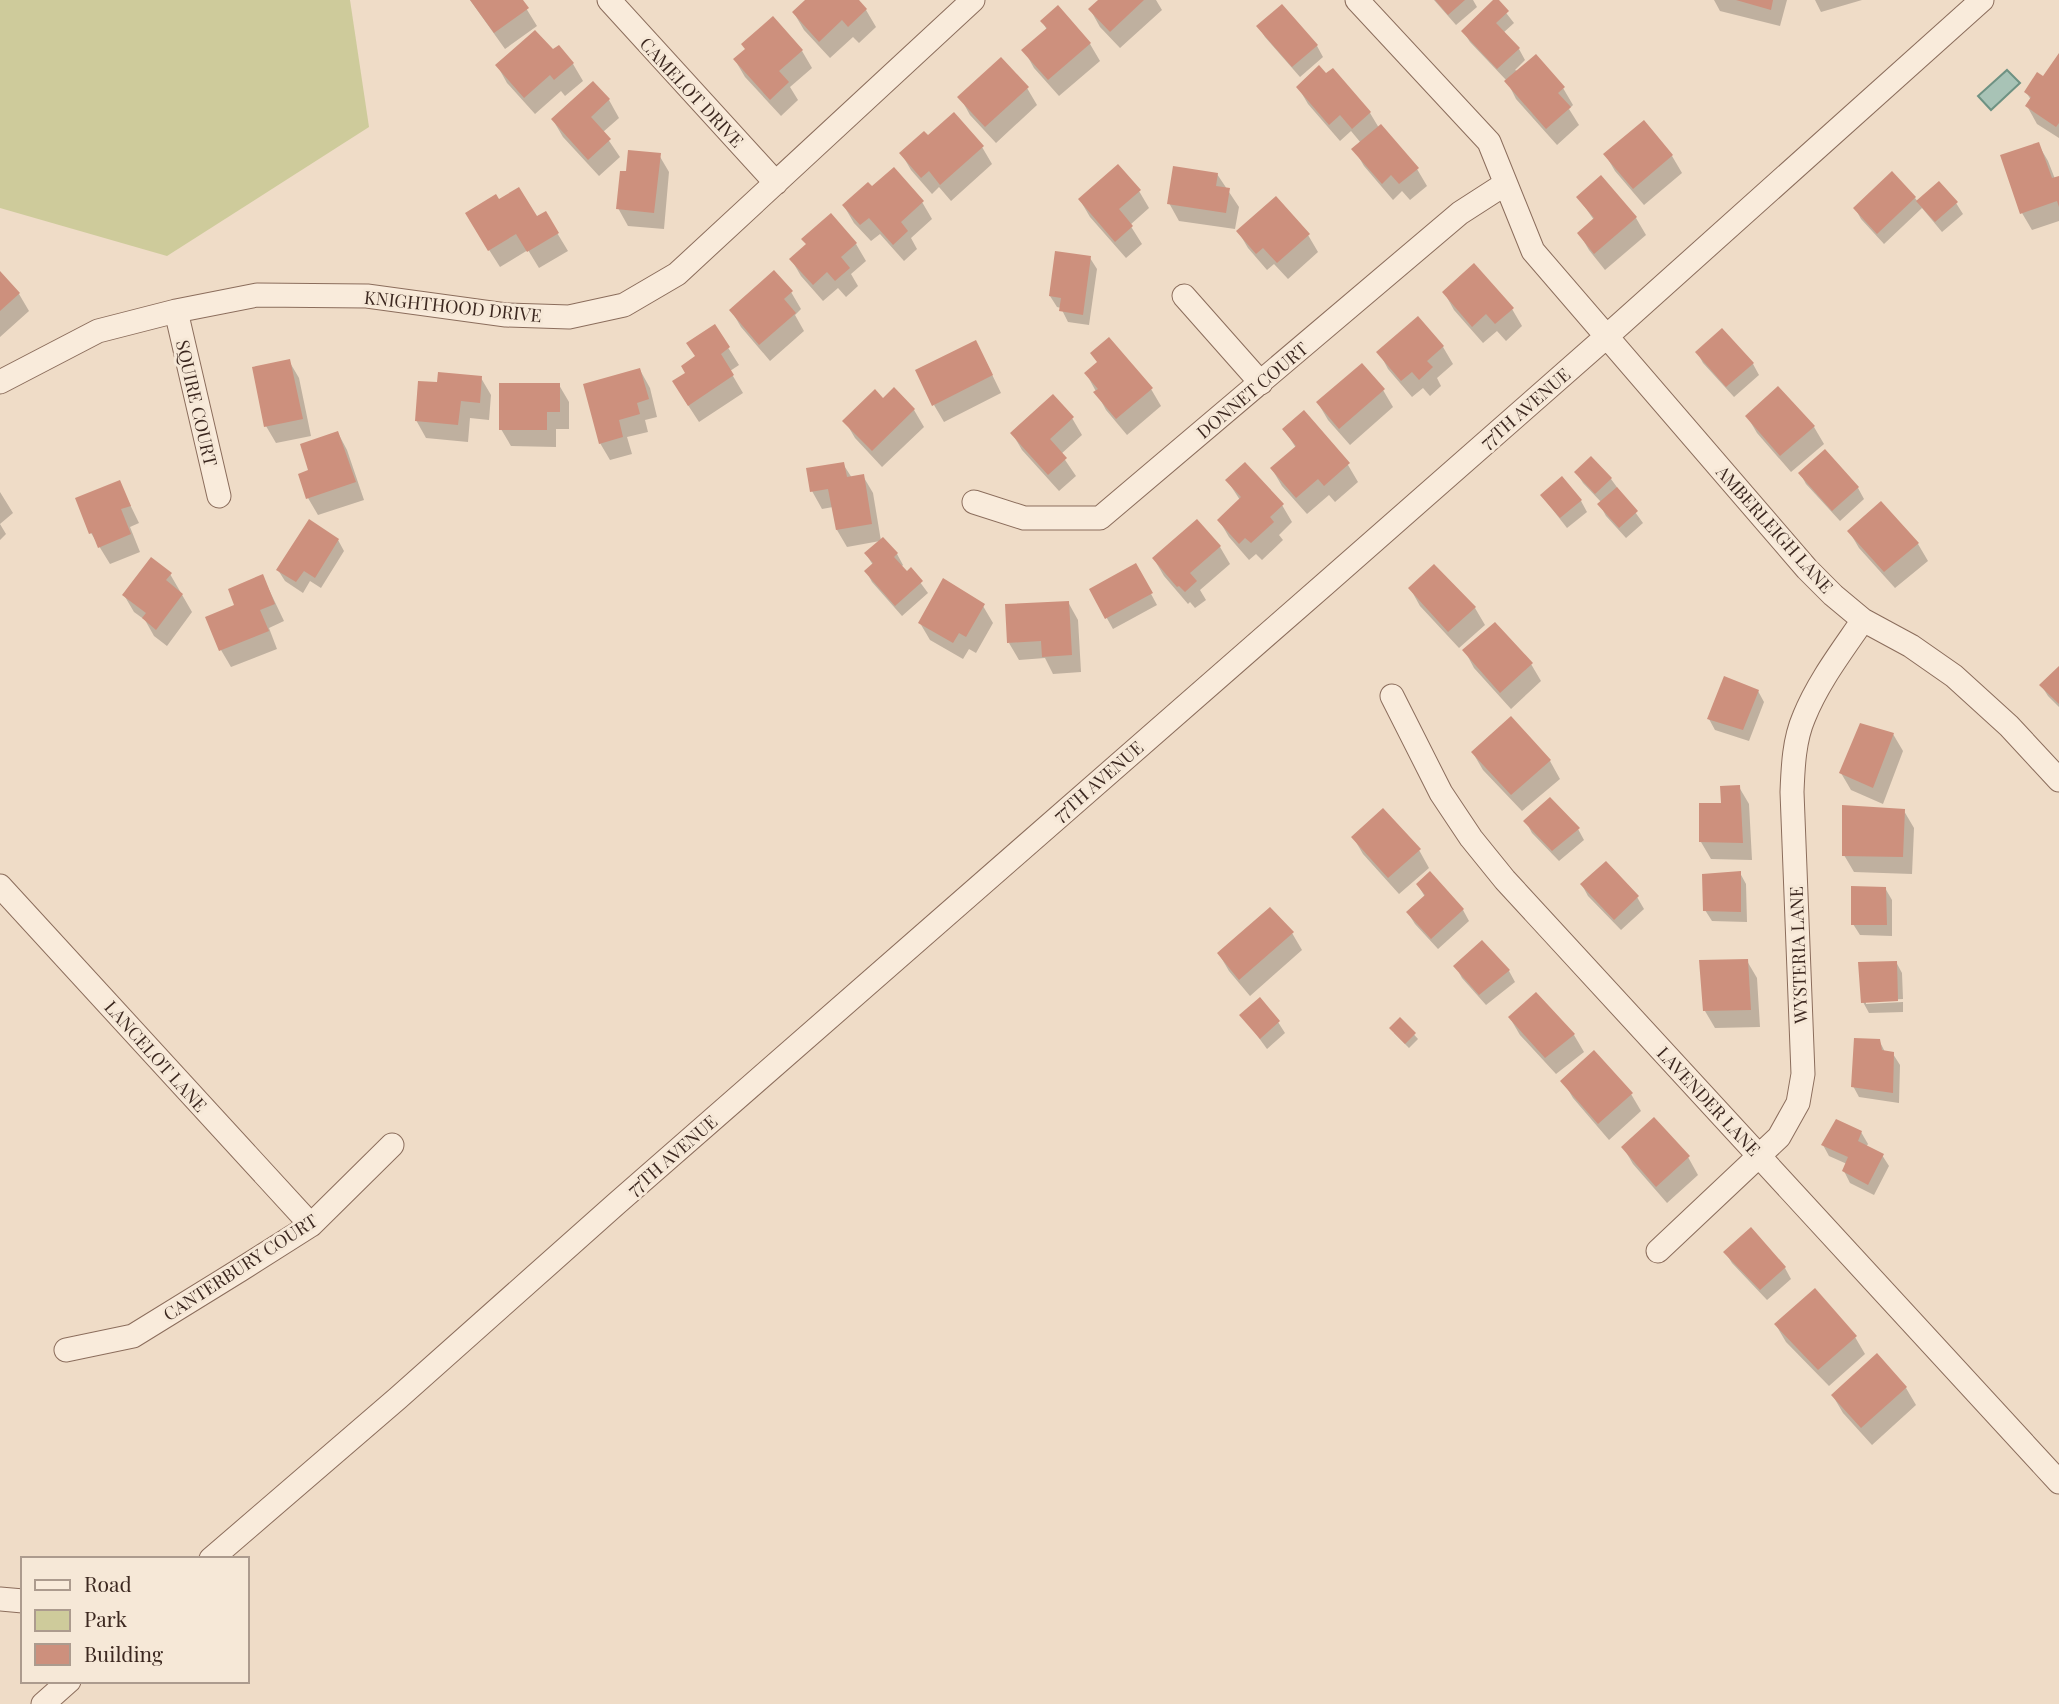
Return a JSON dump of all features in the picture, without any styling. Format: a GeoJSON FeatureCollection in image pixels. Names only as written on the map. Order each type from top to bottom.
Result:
{"type":"FeatureCollection","features":[{"type":"Feature","properties":{"kind":"street","name":"CAMELOT DRIVE"},"geometry":{"type":"LineString","coordinates":[[609,0],[776,183]]}},
{"type":"Feature","properties":{"kind":"street","name":"KNIGHTHOOD DRIVE"},"geometry":{"type":"LineString","coordinates":[[0,382],[98,331],[176,311],[257,295],[366,296],[506,315],[569,317],[624,305],[677,274],[973,0]]}},
{"type":"Feature","properties":{"kind":"street","name":"AMBERLEIGH LANE"},"geometry":{"type":"LineString","coordinates":[[1357,0],[1489,142],[1533,251],[1807,569],[1863,620],[1911,646],[1954,676],[2009,726],[2059,780]]}},
{"type":"Feature","properties":{"kind":"street","name":"77TH AVENUE"},"geometry":{"type":"LineString","coordinates":[[213,1557],[1606,337],[1982,0]]}},
{"type":"Feature","properties":{"kind":"street","name":"DONNET COURT"},"geometry":{"type":"LineString","coordinates":[[974,502],[1024,518],[1100,518],[1460,213],[1505,184]]}},
{"type":"Feature","properties":{"kind":"street"},"geometry":{"type":"LineString","coordinates":[[1184,296],[1261,383]]}},
{"type":"Feature","properties":{"kind":"street","name":"SQUIRE COURT"},"geometry":{"type":"LineString","coordinates":[[176,311],[219,496]]}},
{"type":"Feature","properties":{"kind":"street","name":"WYSTERIA LANE"},"geometry":{"type":"LineString","coordinates":[[1658,1251],[1779,1137],[1798,1103],[1803,1074],[1793,760],[1803,718],[1827,673],[1863,620]]}},
{"type":"Feature","properties":{"kind":"street","name":"LAVENDER LANE"},"geometry":{"type":"LineString","coordinates":[[1392,696],[1441,793],[1471,838],[1505,880],[2059,1482]]}},
{"type":"Feature","properties":{"kind":"street","name":"LANCELOT LANE"},"geometry":{"type":"LineString","coordinates":[[0,886],[311,1225]]}},
{"type":"Feature","properties":{"kind":"street","name":"CANTERBURY COURT"},"geometry":{"type":"LineString","coordinates":[[66,1350],[133,1336],[311,1225],[392,1145]]}},
{"type":"Feature","properties":{"kind":"street"},"geometry":{"type":"LineString","coordinates":[[0,1599],[21,1601]]}},
{"type":"Feature","properties":{"kind":"street"},"geometry":{"type":"LineString","coordinates":[[43,1704],[67,1683]]}},
{"type":"Feature","properties":{"kind":"green space"},"geometry":{"type":"Polygon","coordinates":[[[0,0],[350,0],[369,127],[167,256],[0,208],[0,0]]]}},
{"type":"Feature","properties":{"kind":"shaded area"},"geometry":{"type":"Polygon","coordinates":[[[2007,70],[2020,83],[1991,110],[1978,96],[2007,70]]]}},
{"type":"Feature","properties":{"kind":"building"},"geometry":{"type":"Polygon","coordinates":[[[470,0],[523,0],[529,8],[494,33],[470,0]]]}},
{"type":"Feature","properties":{"kind":"building"},"geometry":{"type":"Polygon","coordinates":[[[805,0],[859,0],[867,9],[848,27],[842,20],[819,42],[792,12],[805,0]]]}},
{"type":"Feature","properties":{"kind":"building"},"geometry":{"type":"Polygon","coordinates":[[[1098,0],[1144,0],[1110,32],[1088,9],[1098,0]]]}},
{"type":"Feature","properties":{"kind":"building"},"geometry":{"type":"Polygon","coordinates":[[[1435,0],[1465,0],[1448,15],[1435,0]]]}},
{"type":"Feature","properties":{"kind":"building"},"geometry":{"type":"Polygon","coordinates":[[[1493,0],[1499,0],[1509,11],[1496,23],[1520,48],[1497,69],[1461,31],[1493,0]]]}},
{"type":"Feature","properties":{"kind":"building"},"geometry":{"type":"Polygon","coordinates":[[[1736,0],[1773,0],[1771,10],[1736,0]]]}},
{"type":"Feature","properties":{"kind":"building"},"geometry":{"type":"Polygon","coordinates":[[[1282,4],[1318,45],[1292,67],[1256,26],[1282,4]]]}},
{"type":"Feature","properties":{"kind":"building"},"geometry":{"type":"Polygon","coordinates":[[[1058,5],[1091,43],[1048,80],[1021,50],[1047,28],[1040,21],[1058,5]]]}},
{"type":"Feature","properties":{"kind":"building"},"geometry":{"type":"Polygon","coordinates":[[[773,16],[803,50],[779,71],[789,82],[770,100],[733,59],[745,49],[741,44],[773,16]]]}},
{"type":"Feature","properties":{"kind":"building"},"geometry":{"type":"Polygon","coordinates":[[[535,30],[553,49],[559,45],[574,63],[554,80],[550,75],[524,98],[495,65],[535,30]]]}},
{"type":"Feature","properties":{"kind":"building"},"geometry":{"type":"Polygon","coordinates":[[[2059,53],[2059,123],[2056,127],[2025,106],[2031,97],[2024,92],[2037,72],[2043,76],[2059,53]]]}},
{"type":"Feature","properties":{"kind":"building"},"geometry":{"type":"Polygon","coordinates":[[[1536,54],[1565,87],[1558,93],[1571,107],[1546,129],[1504,81],[1536,54]]]}},
{"type":"Feature","properties":{"kind":"building"},"geometry":{"type":"Polygon","coordinates":[[[1001,57],[1029,87],[985,127],[957,97],[1001,57]]]}},
{"type":"Feature","properties":{"kind":"building"},"geometry":{"type":"Polygon","coordinates":[[[1319,65],[1326,73],[1333,68],[1371,112],[1352,129],[1340,115],[1329,125],[1296,87],[1319,65]]]}},
{"type":"Feature","properties":{"kind":"building"},"geometry":{"type":"Polygon","coordinates":[[[593,81],[610,99],[591,117],[611,139],[588,160],[551,119],[593,81]]]}},
{"type":"Feature","properties":{"kind":"building"},"geometry":{"type":"Polygon","coordinates":[[[954,112],[984,146],[940,185],[929,171],[921,178],[899,153],[924,131],[928,135],[954,112]]]}},
{"type":"Feature","properties":{"kind":"building"},"geometry":{"type":"Polygon","coordinates":[[[1644,120],[1673,155],[1633,189],[1603,154],[1644,120]]]}},
{"type":"Feature","properties":{"kind":"building"},"geometry":{"type":"Polygon","coordinates":[[[1381,124],[1419,168],[1399,184],[1391,175],[1382,184],[1351,149],[1381,124]]]}},
{"type":"Feature","properties":{"kind":"building"},"geometry":{"type":"Polygon","coordinates":[[[2039,142],[2052,178],[2059,176],[2059,207],[2057,201],[2020,214],[2000,155],[2039,142]]]}},
{"type":"Feature","properties":{"kind":"building"},"geometry":{"type":"Polygon","coordinates":[[[628,150],[661,153],[654,213],[616,209],[620,171],[626,171],[628,150]]]}},
{"type":"Feature","properties":{"kind":"building"},"geometry":{"type":"Polygon","coordinates":[[[1118,164],[1141,190],[1119,209],[1133,226],[1115,242],[1078,199],[1118,164]]]}},
{"type":"Feature","properties":{"kind":"building"},"geometry":{"type":"Polygon","coordinates":[[[1173,166],[1218,173],[1216,186],[1230,188],[1226,213],[1167,204],[1173,166]]]}},
{"type":"Feature","properties":{"kind":"building"},"geometry":{"type":"Polygon","coordinates":[[[894,167],[924,201],[901,222],[908,231],[893,245],[869,218],[860,225],[842,205],[868,182],[872,186],[894,167]]]}},
{"type":"Feature","properties":{"kind":"building"},"geometry":{"type":"Polygon","coordinates":[[[1892,171],[1916,197],[1877,234],[1853,208],[1892,171]]]}},
{"type":"Feature","properties":{"kind":"building"},"geometry":{"type":"Polygon","coordinates":[[[1601,175],[1637,217],[1594,254],[1577,233],[1594,218],[1576,197],[1601,175]]]}},
{"type":"Feature","properties":{"kind":"building"},"geometry":{"type":"Polygon","coordinates":[[[1939,181],[1958,202],[1935,222],[1916,201],[1939,181]]]}},
{"type":"Feature","properties":{"kind":"building"},"geometry":{"type":"Polygon","coordinates":[[[519,187],[537,216],[546,211],[559,233],[527,252],[516,234],[488,251],[465,213],[496,194],[499,199],[519,187]]]}},
{"type":"Feature","properties":{"kind":"building"},"geometry":{"type":"Polygon","coordinates":[[[1276,196],[1310,234],[1277,263],[1263,248],[1256,254],[1236,231],[1276,196]]]}},
{"type":"Feature","properties":{"kind":"building"},"geometry":{"type":"Polygon","coordinates":[[[831,213],[857,243],[841,257],[850,268],[835,281],[827,272],[813,285],[789,259],[806,244],[801,239],[831,213]]]}},
{"type":"Feature","properties":{"kind":"building"},"geometry":{"type":"Polygon","coordinates":[[[1055,251],[1091,256],[1083,315],[1059,311],[1061,298],[1049,296],[1055,251]]]}},
{"type":"Feature","properties":{"kind":"building"},"geometry":{"type":"Polygon","coordinates":[[[1474,263],[1514,308],[1495,324],[1486,314],[1472,327],[1442,292],[1474,263]]]}},
{"type":"Feature","properties":{"kind":"building"},"geometry":{"type":"Polygon","coordinates":[[[774,270],[793,291],[784,299],[796,313],[759,345],[729,310],[774,270]]]}},
{"type":"Feature","properties":{"kind":"building"},"geometry":{"type":"Polygon","coordinates":[[[0,271],[20,293],[0,311],[0,271]]]}},
{"type":"Feature","properties":{"kind":"building"},"geometry":{"type":"Polygon","coordinates":[[[1418,316],[1444,346],[1427,361],[1433,367],[1419,380],[1412,372],[1401,381],[1376,352],[1418,316]]]}},
{"type":"Feature","properties":{"kind":"building"},"geometry":{"type":"Polygon","coordinates":[[[715,324],[730,347],[721,354],[734,375],[688,406],[672,381],[685,373],[681,366],[695,356],[686,343],[715,324]]]}},
{"type":"Feature","properties":{"kind":"building"},"geometry":{"type":"Polygon","coordinates":[[[1722,328],[1754,363],[1726,387],[1695,352],[1722,328]]]}},
{"type":"Feature","properties":{"kind":"building"},"geometry":{"type":"Polygon","coordinates":[[[1109,337],[1153,388],[1116,419],[1093,392],[1098,389],[1084,373],[1097,362],[1090,353],[1109,337]]]}},
{"type":"Feature","properties":{"kind":"building"},"geometry":{"type":"Polygon","coordinates":[[[976,340],[993,375],[932,406],[915,370],[976,340]]]}},
{"type":"Feature","properties":{"kind":"building"},"geometry":{"type":"Polygon","coordinates":[[[290,359],[303,419],[264,427],[252,367],[290,359]]]}},
{"type":"Feature","properties":{"kind":"building"},"geometry":{"type":"Polygon","coordinates":[[[1362,363],[1385,389],[1339,429],[1316,402],[1362,363]]]}},
{"type":"Feature","properties":{"kind":"building"},"geometry":{"type":"Polygon","coordinates":[[[640,368],[649,399],[637,403],[640,414],[619,420],[623,437],[599,444],[583,384],[640,368]]]}},
{"type":"Feature","properties":{"kind":"building"},"geometry":{"type":"Polygon","coordinates":[[[438,372],[482,376],[480,403],[461,401],[458,425],[415,421],[418,381],[437,382],[438,372]]]}},
{"type":"Feature","properties":{"kind":"building"},"geometry":{"type":"Polygon","coordinates":[[[499,383],[560,383],[560,412],[547,412],[547,430],[499,430],[499,383]]]}},
{"type":"Feature","properties":{"kind":"building"},"geometry":{"type":"Polygon","coordinates":[[[1778,386],[1815,426],[1780,456],[1745,416],[1778,386]]]}},
{"type":"Feature","properties":{"kind":"building"},"geometry":{"type":"Polygon","coordinates":[[[894,387],[915,409],[872,451],[842,421],[875,389],[883,398],[894,387]]]}},
{"type":"Feature","properties":{"kind":"building"},"geometry":{"type":"Polygon","coordinates":[[[1053,394],[1074,417],[1050,439],[1067,458],[1048,475],[1010,433],[1053,394]]]}},
{"type":"Feature","properties":{"kind":"building"},"geometry":{"type":"Polygon","coordinates":[[[1304,410],[1350,463],[1324,486],[1318,479],[1296,498],[1270,468],[1296,446],[1282,429],[1304,410]]]}},
{"type":"Feature","properties":{"kind":"building"},"geometry":{"type":"Polygon","coordinates":[[[338,431],[356,482],[306,499],[298,474],[308,470],[300,444],[338,431]]]}},
{"type":"Feature","properties":{"kind":"building"},"geometry":{"type":"Polygon","coordinates":[[[1825,449],[1859,487],[1832,511],[1798,473],[1825,449]]]}},
{"type":"Feature","properties":{"kind":"building"},"geometry":{"type":"Polygon","coordinates":[[[1591,456],[1612,478],[1595,494],[1574,472],[1591,456]]]}},
{"type":"Feature","properties":{"kind":"building"},"geometry":{"type":"Polygon","coordinates":[[[844,462],[847,477],[864,474],[872,524],[836,530],[828,489],[810,492],[806,468],[844,462]]]}},
{"type":"Feature","properties":{"kind":"building"},"geometry":{"type":"Polygon","coordinates":[[[1245,462],[1284,504],[1270,517],[1274,522],[1251,543],[1245,538],[1239,544],[1217,520],[1241,497],[1225,480],[1245,462]]]}},
{"type":"Feature","properties":{"kind":"building"},"geometry":{"type":"Polygon","coordinates":[[[1562,476],[1582,500],[1560,518],[1540,495],[1562,476]]]}},
{"type":"Feature","properties":{"kind":"building"},"geometry":{"type":"Polygon","coordinates":[[[120,480],[131,506],[121,509],[131,534],[98,548],[92,533],[89,534],[75,498],[120,480]]]}},
{"type":"Feature","properties":{"kind":"building"},"geometry":{"type":"Polygon","coordinates":[[[1617,487],[1638,511],[1619,528],[1597,504],[1617,487]]]}},
{"type":"Feature","properties":{"kind":"building"},"geometry":{"type":"Polygon","coordinates":[[[1881,501],[1919,543],[1884,572],[1847,531],[1881,501]]]}},
{"type":"Feature","properties":{"kind":"building"},"geometry":{"type":"Polygon","coordinates":[[[309,519],[339,539],[315,578],[304,571],[296,582],[276,570],[309,519]]]}},
{"type":"Feature","properties":{"kind":"building"},"geometry":{"type":"Polygon","coordinates":[[[1197,519],[1221,546],[1190,573],[1197,581],[1185,592],[1177,587],[1152,558],[1197,519]]]}},
{"type":"Feature","properties":{"kind":"building"},"geometry":{"type":"Polygon","coordinates":[[[883,537],[898,553],[894,557],[907,571],[911,567],[923,581],[895,606],[864,571],[873,563],[864,553],[883,537]]]}},
{"type":"Feature","properties":{"kind":"building"},"geometry":{"type":"Polygon","coordinates":[[[151,557],[172,573],[166,580],[183,594],[156,630],[142,618],[146,613],[122,595],[151,557]]]}},
{"type":"Feature","properties":{"kind":"building"},"geometry":{"type":"Polygon","coordinates":[[[1136,563],[1153,593],[1105,619],[1089,589],[1136,563]]]}},
{"type":"Feature","properties":{"kind":"building"},"geometry":{"type":"Polygon","coordinates":[[[1434,564],[1476,607],[1448,632],[1408,588],[1434,564]]]}},
{"type":"Feature","properties":{"kind":"building"},"geometry":{"type":"Polygon","coordinates":[[[263,574],[275,604],[260,610],[269,631],[219,651],[205,617],[234,605],[228,589],[263,574]]]}},
{"type":"Feature","properties":{"kind":"building"},"geometry":{"type":"Polygon","coordinates":[[[943,578],[985,604],[966,637],[959,633],[953,643],[918,623],[943,578]]]}},
{"type":"Feature","properties":{"kind":"building"},"geometry":{"type":"Polygon","coordinates":[[[1069,601],[1072,655],[1042,657],[1041,641],[1007,643],[1005,604],[1069,601]]]}},
{"type":"Feature","properties":{"kind":"building"},"geometry":{"type":"Polygon","coordinates":[[[1495,622],[1533,663],[1500,693],[1462,650],[1495,622]]]}},
{"type":"Feature","properties":{"kind":"building"},"geometry":{"type":"Polygon","coordinates":[[[2059,666],[2059,704],[2039,685],[2059,666]]]}},
{"type":"Feature","properties":{"kind":"building"},"geometry":{"type":"Polygon","coordinates":[[[1724,676],[1759,690],[1743,730],[1707,719],[1724,676]]]}},
{"type":"Feature","properties":{"kind":"building"},"geometry":{"type":"Polygon","coordinates":[[[1511,716],[1551,760],[1511,795],[1471,752],[1511,716]]]}},
{"type":"Feature","properties":{"kind":"building"},"geometry":{"type":"Polygon","coordinates":[[[1860,723],[1894,733],[1873,788],[1839,773],[1860,723]]]}},
{"type":"Feature","properties":{"kind":"building"},"geometry":{"type":"Polygon","coordinates":[[[1740,785],[1743,843],[1699,842],[1699,803],[1721,803],[1720,786],[1740,785]]]}},
{"type":"Feature","properties":{"kind":"building"},"geometry":{"type":"Polygon","coordinates":[[[1550,797],[1580,828],[1552,851],[1523,821],[1550,797]]]}},
{"type":"Feature","properties":{"kind":"building"},"geometry":{"type":"Polygon","coordinates":[[[1842,805],[1905,809],[1903,857],[1842,856],[1842,805]]]}},
{"type":"Feature","properties":{"kind":"building"},"geometry":{"type":"Polygon","coordinates":[[[1383,808],[1421,849],[1388,878],[1351,837],[1383,808]]]}},
{"type":"Feature","properties":{"kind":"building"},"geometry":{"type":"Polygon","coordinates":[[[1606,861],[1639,896],[1614,920],[1580,884],[1606,861]]]}},
{"type":"Feature","properties":{"kind":"building"},"geometry":{"type":"Polygon","coordinates":[[[1430,871],[1464,909],[1431,939],[1406,912],[1425,895],[1416,884],[1430,871]]]}},
{"type":"Feature","properties":{"kind":"building"},"geometry":{"type":"Polygon","coordinates":[[[1741,871],[1741,912],[1703,911],[1702,874],[1741,871]]]}},
{"type":"Feature","properties":{"kind":"building"},"geometry":{"type":"Polygon","coordinates":[[[1851,886],[1886,887],[1887,925],[1851,925],[1851,886]]]}},
{"type":"Feature","properties":{"kind":"building"},"geometry":{"type":"Polygon","coordinates":[[[1270,907],[1294,932],[1239,980],[1217,953],[1270,907]]]}},
{"type":"Feature","properties":{"kind":"building"},"geometry":{"type":"Polygon","coordinates":[[[1482,940],[1510,970],[1479,995],[1453,966],[1482,940]]]}},
{"type":"Feature","properties":{"kind":"building"},"geometry":{"type":"Polygon","coordinates":[[[1748,959],[1751,1010],[1703,1011],[1699,960],[1748,959]]]}},
{"type":"Feature","properties":{"kind":"building"},"geometry":{"type":"Polygon","coordinates":[[[1897,961],[1898,1001],[1861,1003],[1858,962],[1897,961]]]}},
{"type":"Feature","properties":{"kind":"building"},"geometry":{"type":"Polygon","coordinates":[[[1536,992],[1575,1034],[1545,1058],[1508,1017],[1536,992]]]}},
{"type":"Feature","properties":{"kind":"building"},"geometry":{"type":"Polygon","coordinates":[[[1260,997],[1280,1021],[1260,1039],[1239,1015],[1260,997]]]}},
{"type":"Feature","properties":{"kind":"building"},"geometry":{"type":"Polygon","coordinates":[[[1400,1017],[1416,1033],[1405,1044],[1389,1028],[1400,1017]]]}},
{"type":"Feature","properties":{"kind":"building"},"geometry":{"type":"Polygon","coordinates":[[[1854,1038],[1880,1039],[1882,1050],[1894,1052],[1893,1093],[1851,1087],[1854,1038]]]}},
{"type":"Feature","properties":{"kind":"building"},"geometry":{"type":"Polygon","coordinates":[[[1594,1050],[1633,1093],[1598,1124],[1560,1081],[1594,1050]]]}},
{"type":"Feature","properties":{"kind":"building"},"geometry":{"type":"Polygon","coordinates":[[[1654,1117],[1690,1156],[1656,1187],[1621,1147],[1654,1117]]]}},
{"type":"Feature","properties":{"kind":"building"},"geometry":{"type":"Polygon","coordinates":[[[1836,1119],[1862,1131],[1858,1141],[1884,1154],[1868,1185],[1842,1171],[1848,1157],[1821,1145],[1836,1119]]]}},
{"type":"Feature","properties":{"kind":"building"},"geometry":{"type":"Polygon","coordinates":[[[1751,1227],[1786,1267],[1760,1290],[1723,1252],[1751,1227]]]}},
{"type":"Feature","properties":{"kind":"building"},"geometry":{"type":"Polygon","coordinates":[[[1815,1288],[1857,1336],[1818,1370],[1774,1324],[1815,1288]]]}},
{"type":"Feature","properties":{"kind":"building"},"geometry":{"type":"Polygon","coordinates":[[[1877,1353],[1907,1387],[1861,1428],[1831,1395],[1877,1353]]]}}]}
